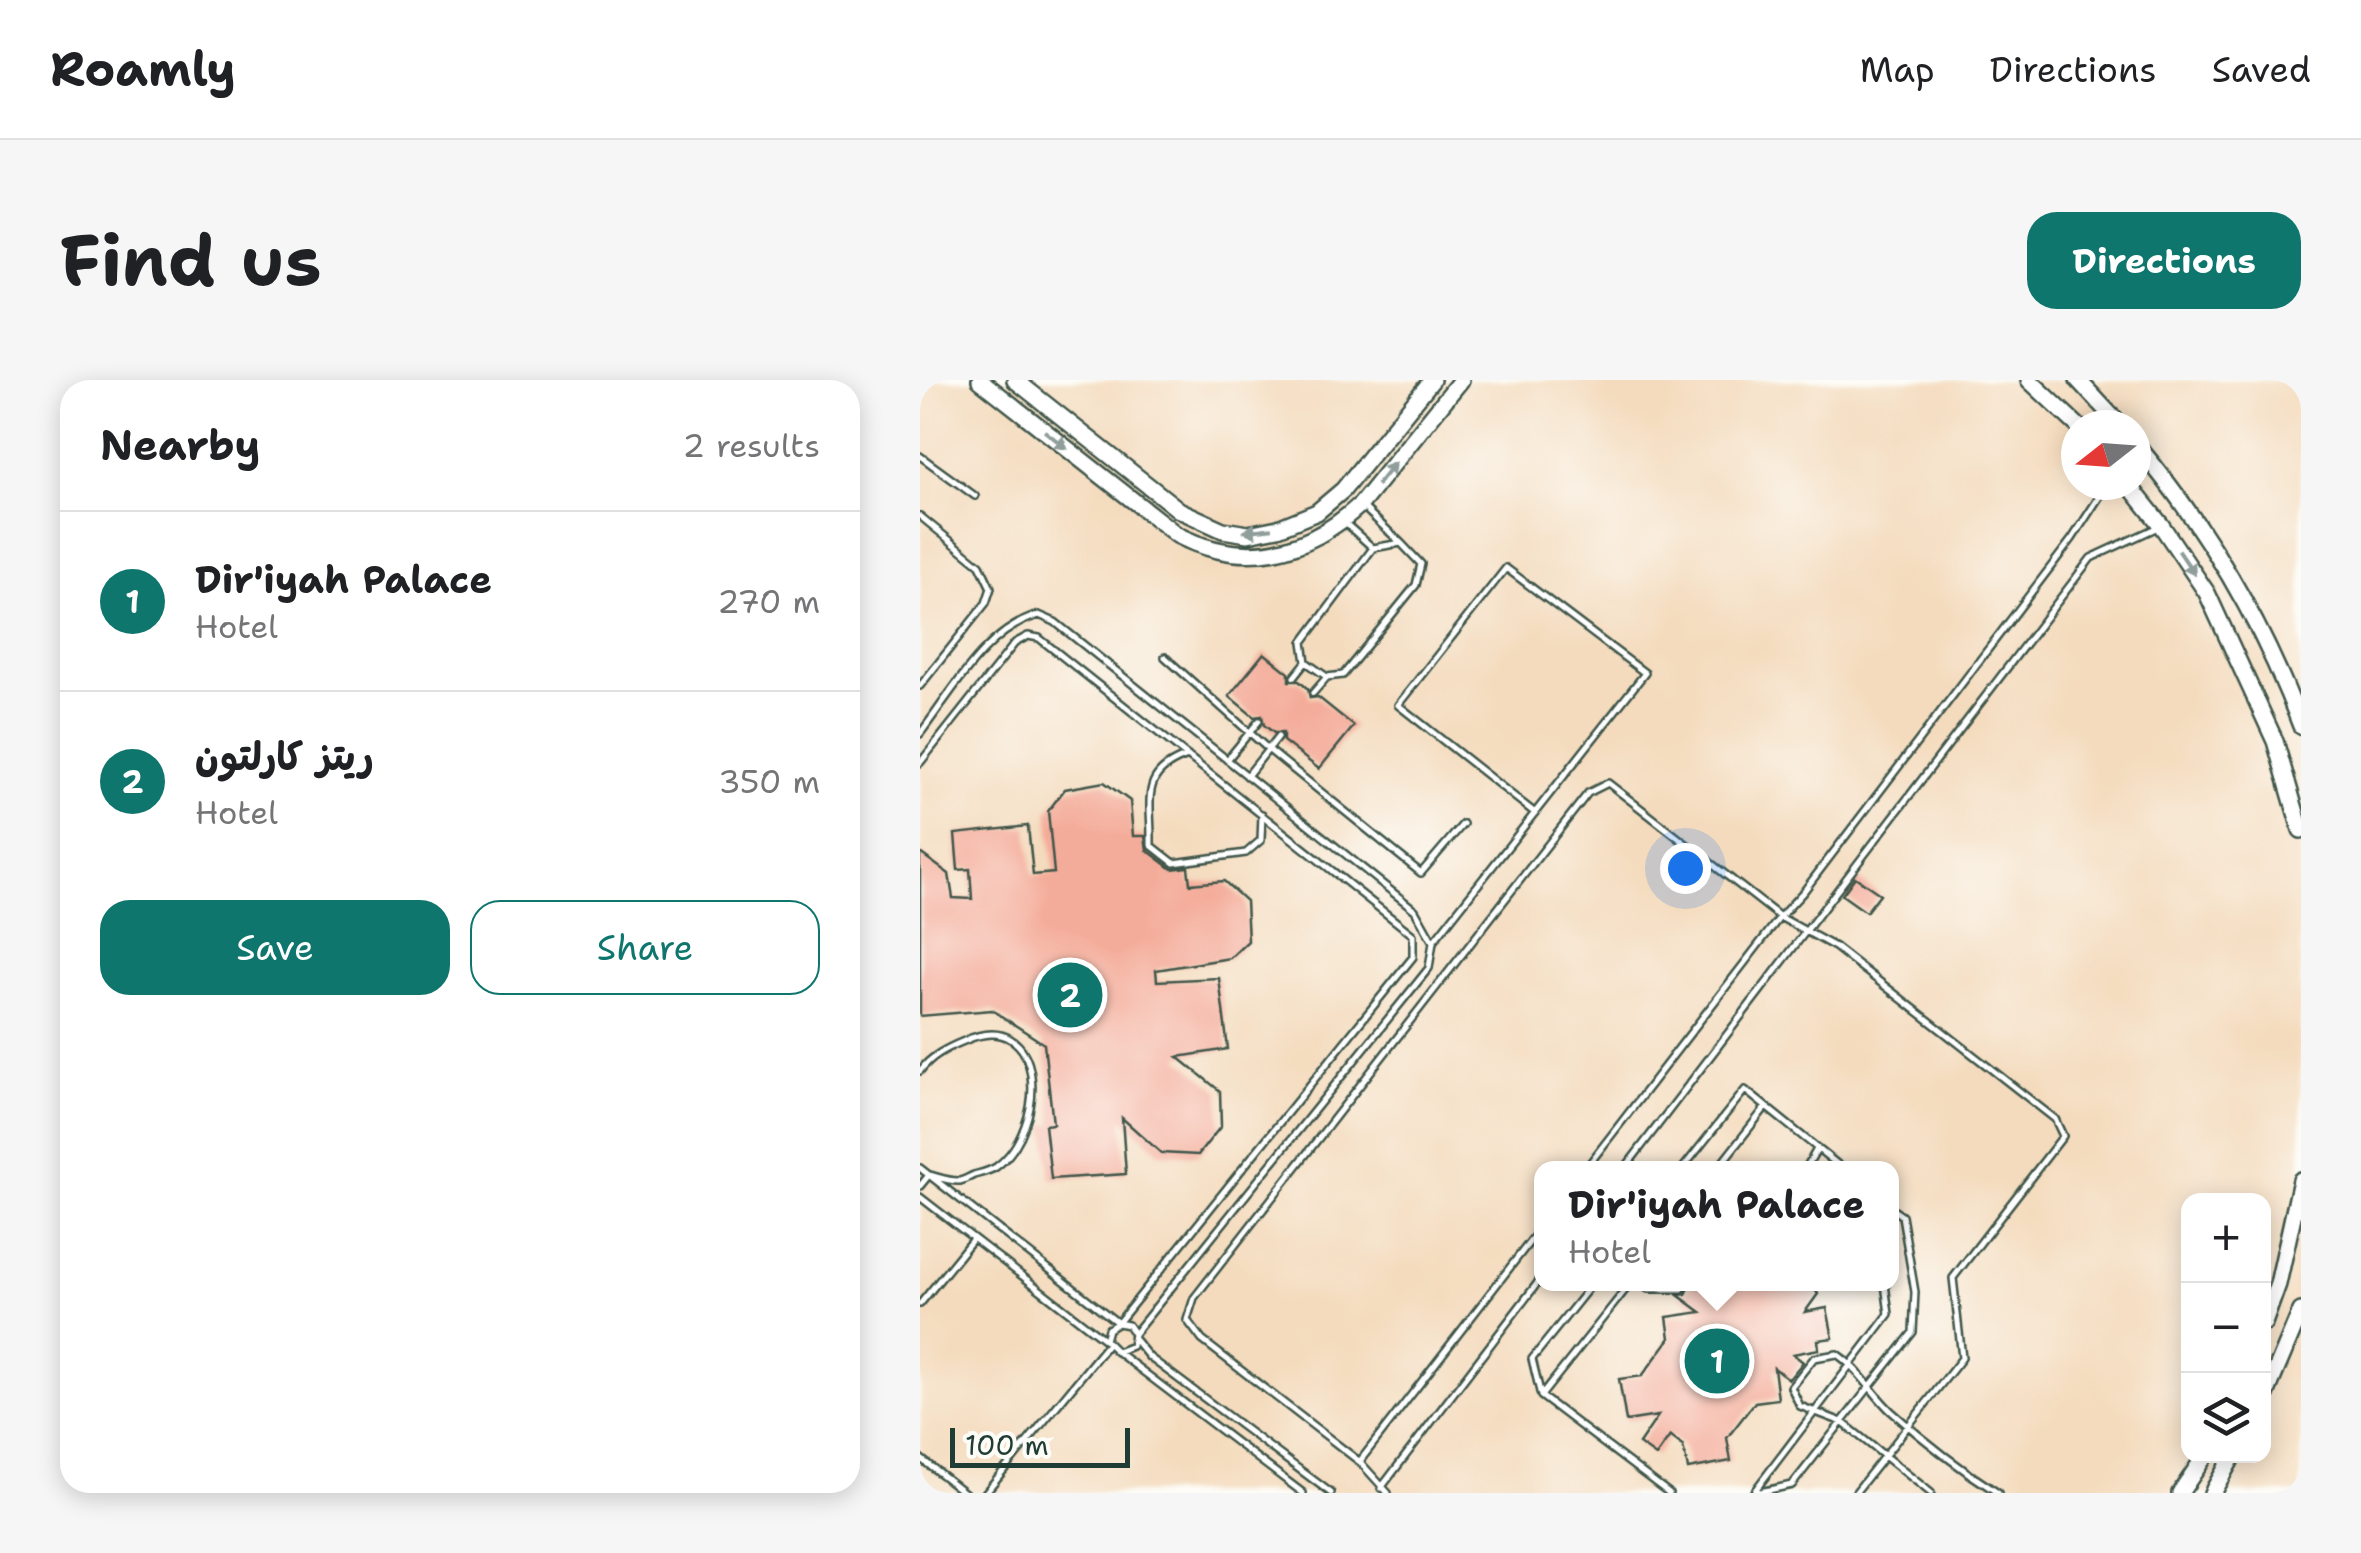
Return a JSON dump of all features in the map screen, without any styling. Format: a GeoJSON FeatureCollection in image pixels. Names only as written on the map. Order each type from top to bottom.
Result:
{"type":"FeatureCollection","features":[{"type":"Feature","properties":{"kind":"street"},"geometry":{"type":"LineString","coordinates":[[980,380],[1177,535],[1201,548],[1228,554],[1287,550],[1343,521],[1461,380]]}},
{"type":"Feature","properties":{"kind":"street"},"geometry":{"type":"LineString","coordinates":[[1016,380],[1179,510],[1223,530],[1248,534],[1278,528],[1318,512],[1343,490],[1432,380]]}},
{"type":"Feature","properties":{"kind":"street"},"geometry":{"type":"LineString","coordinates":[[2029,380],[2061,411]]}},
{"type":"Feature","properties":{"kind":"street"},"geometry":{"type":"LineString","coordinates":[[2078,380],[2106,410]]}},
{"type":"Feature","properties":{"kind":"street"},"geometry":{"type":"LineString","coordinates":[[2151,462],[2176,491],[2223,565],[2267,648],[2301,726]]}},
{"type":"Feature","properties":{"kind":"street"},"geometry":{"type":"LineString","coordinates":[[2141,500],[2207,593],[2276,741],[2301,830]]}},
{"type":"Feature","properties":{"kind":"street"},"geometry":{"type":"LineString","coordinates":[[2271,1304],[2301,1180]]}},
{"type":"Feature","properties":{"kind":"street"},"geometry":{"type":"LineString","coordinates":[[2271,1382],[2301,1311]]}},
{"type":"Feature","properties":{"kind":"street"},"geometry":{"type":"LineString","coordinates":[[2180,1493],[2200,1463]]}},
{"type":"Feature","properties":{"kind":"street"},"geometry":{"type":"LineString","coordinates":[[2212,1493],[2229,1463]]}},
{"type":"Feature","properties":{"kind":"lane"},"geometry":{"type":"LineString","coordinates":[[920,456],[974,496]]}},
{"type":"Feature","properties":{"kind":"lane"},"geometry":{"type":"LineString","coordinates":[[1591,1161],[1804,890],[2060,554],[2097,500]]}},
{"type":"Feature","properties":{"kind":"lane"},"geometry":{"type":"LineString","coordinates":[[1361,504],[1401,543],[1421,564],[1416,585],[1343,675],[1327,677],[1306,662],[1302,642],[1374,548],[1401,543]]}},
{"type":"Feature","properties":{"kind":"lane"},"geometry":{"type":"LineString","coordinates":[[920,516],[980,565],[990,588],[986,603],[920,686]]}},
{"type":"Feature","properties":{"kind":"lane"},"geometry":{"type":"LineString","coordinates":[[1343,521],[1374,548]]}},
{"type":"Feature","properties":{"kind":"lane"},"geometry":{"type":"LineString","coordinates":[[1630,1161],[2091,558],[2161,525]]}},
{"type":"Feature","properties":{"kind":"lane"},"geometry":{"type":"LineString","coordinates":[[1117,1352],[1128,1350],[1428,968],[1432,942],[1645,674],[1506,568],[1398,705],[1534,813]]}},
{"type":"Feature","properties":{"kind":"lane"},"geometry":{"type":"LineString","coordinates":[[920,734],[997,635],[1022,619],[1039,615],[1055,622],[1415,910],[1432,942]]}},
{"type":"Feature","properties":{"kind":"lane"},"geometry":{"type":"LineString","coordinates":[[920,762],[1015,643],[1028,636],[1039,638],[1413,935],[1413,957],[1118,1323],[1108,1330],[1106,1342],[985,1493]]}},
{"type":"Feature","properties":{"kind":"lane"},"geometry":{"type":"LineString","coordinates":[[1164,657],[1268,749],[1421,873],[1463,824]]}},
{"type":"Feature","properties":{"kind":"lane"},"geometry":{"type":"LineString","coordinates":[[1294,677],[1306,662]]}},
{"type":"Feature","properties":{"kind":"lane"},"geometry":{"type":"LineString","coordinates":[[1314,693],[1327,677]]}},
{"type":"Feature","properties":{"kind":"lane"},"geometry":{"type":"LineString","coordinates":[[1228,760],[1259,721]]}},
{"type":"Feature","properties":{"kind":"lane"},"geometry":{"type":"LineString","coordinates":[[1247,776],[1278,736]]}},
{"type":"Feature","properties":{"kind":"lane"},"geometry":{"type":"LineString","coordinates":[[1188,756],[1165,764],[1152,781],[1152,845],[1174,863],[1246,853],[1261,840],[1262,814]]}},
{"type":"Feature","properties":{"kind":"lane"},"geometry":{"type":"LineString","coordinates":[[1388,1493],[1360,1462],[1202,1340],[1187,1320],[1194,1298],[1588,793],[1608,784],[1780,918],[1835,946],[2054,1119],[2064,1136],[1953,1278],[1962,1358],[1856,1493]]}},
{"type":"Feature","properties":{"kind":"lane"},"geometry":{"type":"LineString","coordinates":[[920,1071],[928,1060],[980,1034],[1014,1042],[1028,1058],[1034,1079],[1021,1138],[995,1167],[959,1181],[929,1175]]}},
{"type":"Feature","properties":{"kind":"lane"},"geometry":{"type":"LineString","coordinates":[[1690,1161],[1745,1090],[1833,1161]]}},
{"type":"Feature","properties":{"kind":"lane"},"geometry":{"type":"LineString","coordinates":[[1724,1161],[1766,1107]]}},
{"type":"Feature","properties":{"kind":"lane"},"geometry":{"type":"LineString","coordinates":[[1810,1161],[1817,1148]]}},
{"type":"Feature","properties":{"kind":"lane"},"geometry":{"type":"LineString","coordinates":[[920,1168],[1118,1323],[1128,1325],[1149,1357],[1331,1493]]}},
{"type":"Feature","properties":{"kind":"lane"},"geometry":{"type":"LineString","coordinates":[[920,1186],[929,1175]]}},
{"type":"Feature","properties":{"kind":"lane"},"geometry":{"type":"LineString","coordinates":[[920,1197],[1303,1493]]}},
{"type":"Feature","properties":{"kind":"lane"},"geometry":{"type":"LineString","coordinates":[[1754,1493],[1792,1485],[1913,1332],[1915,1292],[1899,1214]]}},
{"type":"Feature","properties":{"kind":"lane"},"geometry":{"type":"LineString","coordinates":[[1360,1462],[1534,1236]]}},
{"type":"Feature","properties":{"kind":"lane"},"geometry":{"type":"LineString","coordinates":[[920,1304],[972,1240]]}},
{"type":"Feature","properties":{"kind":"lane"},"geometry":{"type":"LineString","coordinates":[[1381,1488],[1534,1287]]}},
{"type":"Feature","properties":{"kind":"lane"},"geometry":{"type":"LineString","coordinates":[[1586,1291],[1532,1359],[1541,1396],[1669,1493]]}},
{"type":"Feature","properties":{"kind":"lane"},"geometry":{"type":"LineString","coordinates":[[1541,1396],[1624,1291]]}},
{"type":"Feature","properties":{"kind":"lane"},"geometry":{"type":"LineString","coordinates":[[1754,1493],[1889,1314],[1886,1291]]}},
{"type":"Feature","properties":{"kind":"lane"},"geometry":{"type":"LineString","coordinates":[[1931,1493],[1842,1422],[1800,1406],[1791,1387],[1814,1358],[1837,1354],[1851,1364],[1868,1389],[1910,1426],[1998,1493]]}},
{"type":"Feature","properties":{"kind":"lane"},"geometry":{"type":"LineString","coordinates":[[920,1458],[965,1493]]}},
{"type":"Feature","properties":{"kind":"building"},"geometry":{"type":"Polygon","coordinates":[[[1264,653],[1289,673],[1289,681],[1299,681],[1308,689],[1310,698],[1318,697],[1354,726],[1319,769],[1283,741],[1283,733],[1274,733],[1264,725],[1262,716],[1254,717],[1229,696],[1264,653]]]}},
{"type":"Feature","properties":{"kind":"building"},"geometry":{"type":"Polygon","coordinates":[[[1104,782],[1130,801],[1133,836],[1145,836],[1147,850],[1172,869],[1188,867],[1190,884],[1224,881],[1246,901],[1248,941],[1230,958],[1156,970],[1157,981],[1219,978],[1228,1049],[1178,1057],[1220,1091],[1221,1126],[1198,1155],[1161,1153],[1122,1118],[1126,1174],[1051,1179],[1045,1125],[1053,1124],[1044,1044],[992,1010],[920,1016],[920,853],[949,874],[953,898],[972,899],[970,869],[958,870],[955,834],[1028,826],[1033,875],[1054,873],[1048,811],[1065,789],[1104,782]]]}},
{"type":"Feature","properties":{"kind":"building"},"geometry":{"type":"Polygon","coordinates":[[[1855,877],[1880,894],[1866,912],[1842,895],[1855,877]]]}},
{"type":"Feature","properties":{"kind":"building"},"geometry":{"type":"Polygon","coordinates":[[[1816,1291],[1818,1294],[1805,1312],[1827,1308],[1833,1338],[1818,1340],[1819,1349],[1793,1354],[1803,1362],[1789,1379],[1774,1368],[1778,1399],[1755,1402],[1727,1438],[1731,1461],[1688,1469],[1683,1446],[1670,1436],[1656,1456],[1639,1444],[1658,1416],[1626,1421],[1619,1379],[1642,1376],[1670,1338],[1667,1317],[1701,1312],[1678,1295],[1816,1291]]]}},
{"type":"Feature","properties":{"kind":"place","name":"ريتز كارلتون"},"geometry":{"type":"Point","coordinates":[1070,995]}},
{"type":"Feature","properties":{"kind":"place","name":"Dir'iyah Palace"},"geometry":{"type":"Point","coordinates":[1717,1361]}}]}
